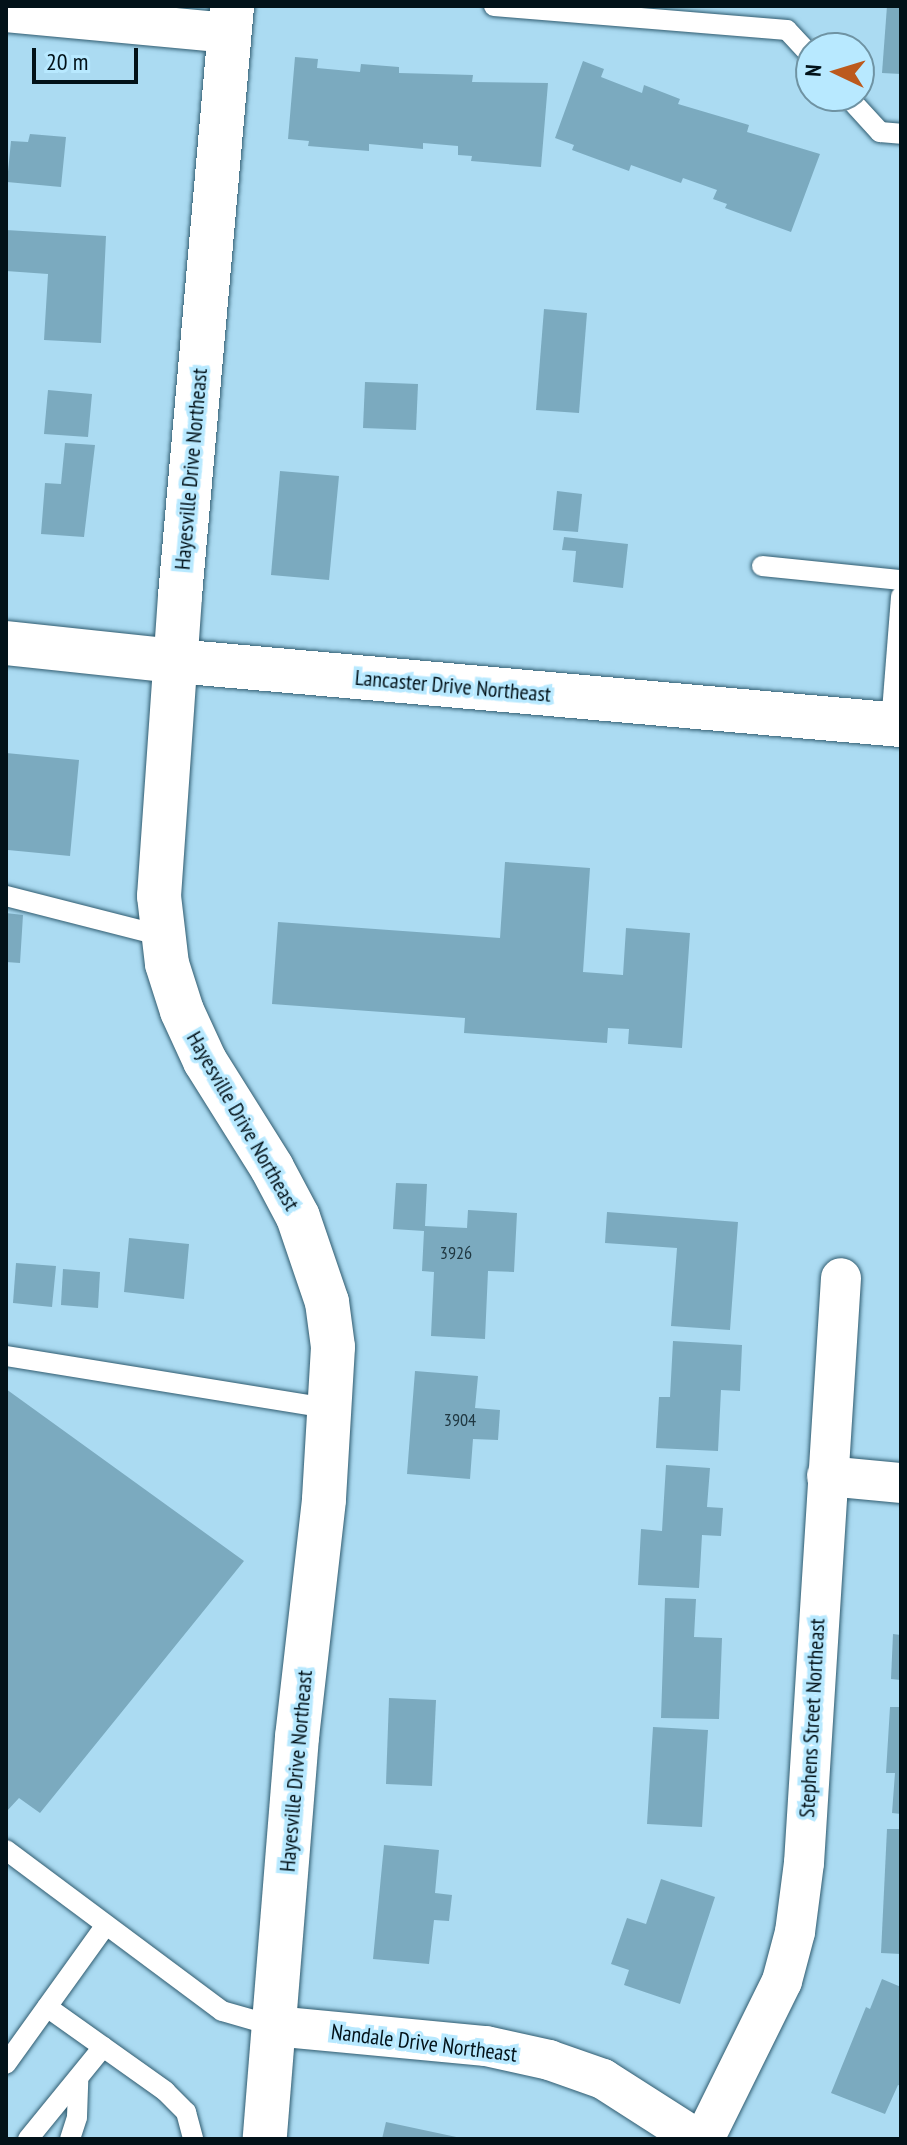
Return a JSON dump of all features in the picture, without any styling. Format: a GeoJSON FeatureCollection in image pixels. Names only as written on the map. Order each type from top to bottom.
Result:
{"type":"FeatureCollection","features":[{"type":"Feature","properties":{"kind":"street"},"geometry":{"type":"LineString","coordinates":[[6,12],[231,20]]}},
{"type":"Feature","properties":{"kind":"street","name":"Hayesville Drive Northeast"},"geometry":{"type":"LineString","coordinates":[[231,20],[160,854],[163,936],[167,964],[182,1011],[205,1061],[272,1168],[313,1255],[327,1302],[333,1347],[332,1409],[297,1737],[265,2139]]}},
{"type":"Feature","properties":{"kind":"street","name":"Lancaster Drive Northeast"},"geometry":{"type":"LineString","coordinates":[[6,643],[175,661],[896,724]]}},
{"type":"Feature","properties":{"kind":"street","name":"Stephens Street Northeast"},"geometry":{"type":"LineString","coordinates":[[704,2139],[782,1981],[795,1932],[804,1863],[841,1278]]}},
{"type":"Feature","properties":{"kind":"street"},"geometry":{"type":"LineString","coordinates":[[827,1476],[901,1483]]}},
{"type":"Feature","properties":{"kind":"street","name":"Nandale Drive Northeast"},"geometry":{"type":"LineString","coordinates":[[274,2026],[486,2046],[549,2060],[603,2079],[697,2139]]}},
{"type":"Feature","properties":{"kind":"lane"},"geometry":{"type":"LineString","coordinates":[[494,6],[787,30],[795,39]]}},
{"type":"Feature","properties":{"kind":"lane"},"geometry":{"type":"LineString","coordinates":[[862,112],[880,132],[901,134]]}},
{"type":"Feature","properties":{"kind":"lane"},"geometry":{"type":"LineString","coordinates":[[762,566],[901,580]]}},
{"type":"Feature","properties":{"kind":"lane"},"geometry":{"type":"LineString","coordinates":[[896,724],[901,596]]}},
{"type":"Feature","properties":{"kind":"lane"},"geometry":{"type":"LineString","coordinates":[[6,896],[163,936]]}},
{"type":"Feature","properties":{"kind":"lane"},"geometry":{"type":"LineString","coordinates":[[6,1356],[332,1409]]}},
{"type":"Feature","properties":{"kind":"lane"},"geometry":{"type":"LineString","coordinates":[[6,1850],[222,2011],[274,2026]]}},
{"type":"Feature","properties":{"kind":"lane"},"geometry":{"type":"LineString","coordinates":[[6,2064],[106,1925]]}},
{"type":"Feature","properties":{"kind":"lane"},"geometry":{"type":"LineString","coordinates":[[47,2007],[165,2091],[186,2112],[193,2139]]}},
{"type":"Feature","properties":{"kind":"lane"},"geometry":{"type":"LineString","coordinates":[[28,2139],[67,2087],[78,2081],[103,2047]]}},
{"type":"Feature","properties":{"kind":"lane"},"geometry":{"type":"LineString","coordinates":[[70,2139],[77,2117],[78,2081]]}},
{"type":"Feature","properties":{"kind":"building"},"geometry":{"type":"Polygon","coordinates":[[[887,6],[901,6],[901,74],[882,73],[887,6]]]}},
{"type":"Feature","properties":{"kind":"building"},"geometry":{"type":"Polygon","coordinates":[[[295,57],[318,59],[317,68],[360,72],[361,64],[399,67],[399,73],[473,75],[472,82],[548,83],[541,167],[471,161],[472,156],[458,155],[458,146],[423,143],[423,149],[369,144],[369,151],[308,146],[309,141],[288,139],[295,57]]]}},
{"type":"Feature","properties":{"kind":"building"},"geometry":{"type":"Polygon","coordinates":[[[583,61],[604,69],[601,77],[642,93],[644,85],[680,99],[678,104],[749,125],[747,132],[820,154],[791,232],[725,208],[727,204],[713,199],[717,190],[683,178],[681,183],[631,165],[629,171],[572,150],[574,145],[555,138],[583,61]]]}},
{"type":"Feature","properties":{"kind":"building"},"geometry":{"type":"Polygon","coordinates":[[[30,134],[66,137],[61,187],[7,182],[11,141],[28,142],[30,134]]]}},
{"type":"Feature","properties":{"kind":"building"},"geometry":{"type":"Polygon","coordinates":[[[6,230],[106,236],[101,343],[44,340],[48,274],[6,271],[6,230]]]}},
{"type":"Feature","properties":{"kind":"building"},"geometry":{"type":"Polygon","coordinates":[[[544,309],[587,313],[579,413],[536,410],[544,309]]]}},
{"type":"Feature","properties":{"kind":"building"},"geometry":{"type":"Polygon","coordinates":[[[365,382],[418,384],[416,430],[363,428],[365,382]]]}},
{"type":"Feature","properties":{"kind":"building"},"geometry":{"type":"Polygon","coordinates":[[[48,390],[92,394],[88,437],[44,434],[48,390]]]}},
{"type":"Feature","properties":{"kind":"building"},"geometry":{"type":"Polygon","coordinates":[[[65,443],[95,445],[84,537],[41,534],[45,483],[61,484],[65,443]]]}},
{"type":"Feature","properties":{"kind":"building"},"geometry":{"type":"Polygon","coordinates":[[[280,471],[339,476],[329,580],[271,575],[280,471]]]}},
{"type":"Feature","properties":{"kind":"building"},"geometry":{"type":"Polygon","coordinates":[[[557,491],[582,494],[578,532],[553,530],[557,491]]]}},
{"type":"Feature","properties":{"kind":"building"},"geometry":{"type":"Polygon","coordinates":[[[564,537],[628,544],[623,588],[573,582],[576,551],[562,550],[564,537]]]}},
{"type":"Feature","properties":{"kind":"building"},"geometry":{"type":"Polygon","coordinates":[[[6,753],[79,760],[70,856],[8,850],[6,753]]]}},
{"type":"Feature","properties":{"kind":"building"},"geometry":{"type":"Polygon","coordinates":[[[505,862],[590,868],[583,972],[623,975],[626,928],[690,933],[682,1048],[628,1044],[629,1029],[608,1028],[607,1043],[464,1033],[465,1018],[272,1004],[278,922],[500,938],[505,862]]]}},
{"type":"Feature","properties":{"kind":"building"},"geometry":{"type":"Polygon","coordinates":[[[6,913],[23,915],[20,963],[6,962],[6,913]]]}},
{"type":"Feature","properties":{"kind":"building"},"geometry":{"type":"Polygon","coordinates":[[[396,1183],[427,1184],[425,1226],[467,1228],[468,1210],[517,1213],[514,1272],[488,1271],[485,1339],[431,1336],[434,1272],[422,1271],[424,1231],[393,1229],[396,1183]]]}},
{"type":"Feature","properties":{"kind":"building"},"geometry":{"type":"Polygon","coordinates":[[[607,1212],[738,1222],[730,1330],[671,1326],[677,1248],[605,1243],[607,1212]]]}},
{"type":"Feature","properties":{"kind":"building"},"geometry":{"type":"Polygon","coordinates":[[[129,1238],[189,1244],[184,1299],[124,1292],[129,1238]]]}},
{"type":"Feature","properties":{"kind":"building"},"geometry":{"type":"Polygon","coordinates":[[[16,1263],[56,1266],[52,1307],[13,1303],[16,1263]]]}},
{"type":"Feature","properties":{"kind":"building"},"geometry":{"type":"Polygon","coordinates":[[[63,1269],[100,1272],[98,1308],[61,1305],[63,1269]]]}},
{"type":"Feature","properties":{"kind":"building"},"geometry":{"type":"Polygon","coordinates":[[[673,1341],[742,1345],[740,1391],[721,1390],[718,1451],[656,1448],[659,1397],[670,1397],[673,1341]]]}},
{"type":"Feature","properties":{"kind":"building"},"geometry":{"type":"Polygon","coordinates":[[[415,1371],[478,1376],[475,1408],[500,1410],[498,1440],[473,1439],[470,1479],[407,1474],[415,1371]]]}},
{"type":"Feature","properties":{"kind":"building"},"geometry":{"type":"Polygon","coordinates":[[[6,1389],[244,1561],[40,1813],[19,1798],[6,1812],[6,1389]]]}},
{"type":"Feature","properties":{"kind":"building"},"geometry":{"type":"Polygon","coordinates":[[[666,1465],[710,1468],[707,1507],[723,1508],[721,1536],[702,1535],[699,1588],[638,1585],[641,1529],[662,1531],[666,1465]]]}},
{"type":"Feature","properties":{"kind":"building"},"geometry":{"type":"Polygon","coordinates":[[[665,1598],[696,1599],[694,1637],[722,1638],[719,1719],[661,1718],[665,1598]]]}},
{"type":"Feature","properties":{"kind":"building"},"geometry":{"type":"Polygon","coordinates":[[[893,1634],[901,1635],[901,1680],[891,1679],[893,1634]]]}},
{"type":"Feature","properties":{"kind":"building"},"geometry":{"type":"Polygon","coordinates":[[[389,1698],[436,1700],[432,1786],[386,1784],[389,1698]]]}},
{"type":"Feature","properties":{"kind":"building"},"geometry":{"type":"Polygon","coordinates":[[[890,1707],[901,1707],[901,1814],[892,1813],[895,1773],[886,1773],[890,1707]]]}},
{"type":"Feature","properties":{"kind":"building"},"geometry":{"type":"Polygon","coordinates":[[[653,1727],[708,1730],[702,1827],[647,1824],[653,1727]]]}},
{"type":"Feature","properties":{"kind":"building"},"geometry":{"type":"Polygon","coordinates":[[[887,1829],[901,1829],[901,1954],[881,1953],[887,1829]]]}},
{"type":"Feature","properties":{"kind":"building"},"geometry":{"type":"Polygon","coordinates":[[[384,1845],[439,1850],[435,1893],[452,1895],[449,1921],[434,1920],[429,1964],[373,1959],[384,1845]]]}},
{"type":"Feature","properties":{"kind":"building"},"geometry":{"type":"Polygon","coordinates":[[[661,1879],[715,1897],[680,2004],[624,1985],[629,1970],[611,1964],[627,1918],[646,1924],[661,1879]]]}},
{"type":"Feature","properties":{"kind":"building"},"geometry":{"type":"Polygon","coordinates":[[[882,1979],[901,1987],[901,2086],[898,2085],[885,2114],[831,2093],[866,2007],[870,2009],[882,1979]]]}},
{"type":"Feature","properties":{"kind":"building"},"geometry":{"type":"Polygon","coordinates":[[[386,2122],[461,2138],[461,2139],[382,2139],[386,2122]]]}}]}
